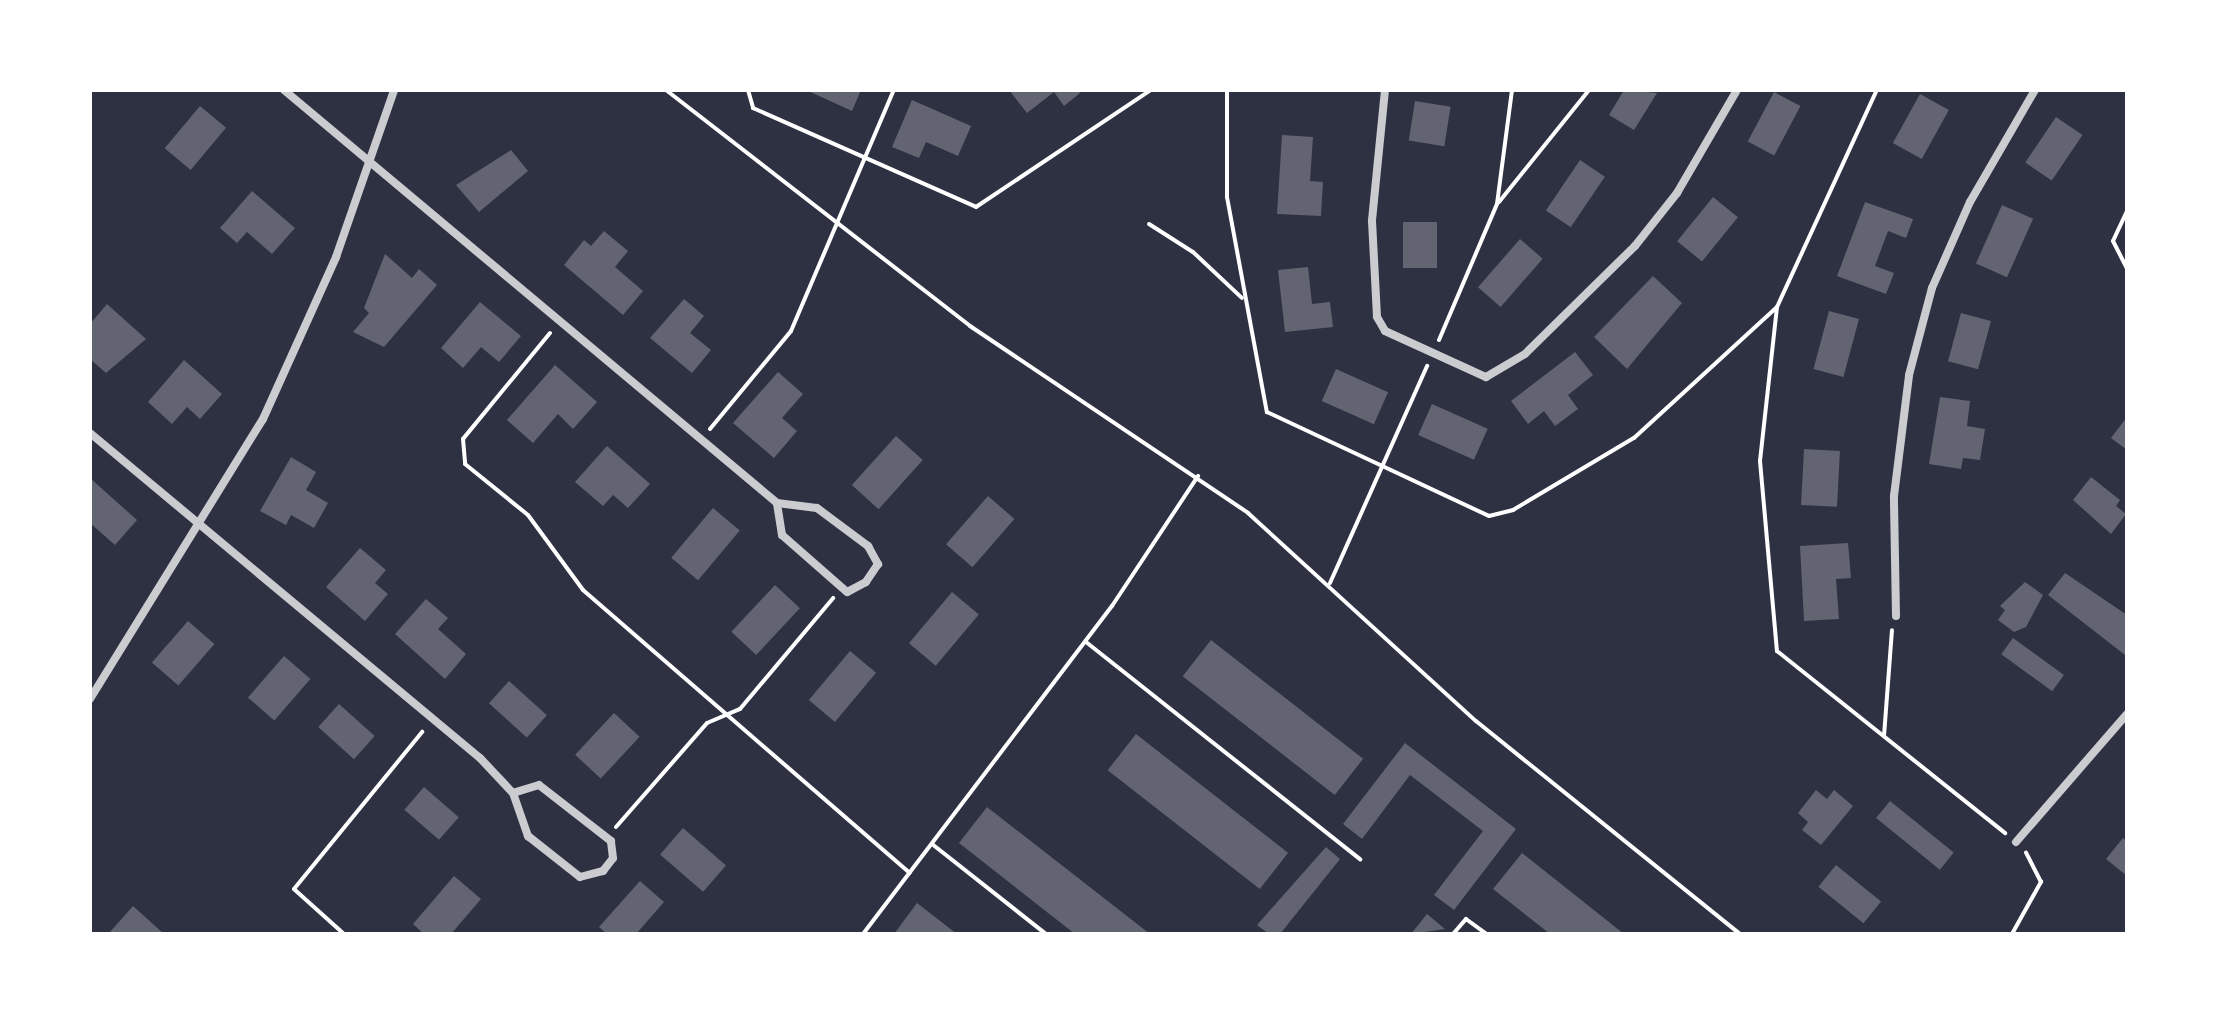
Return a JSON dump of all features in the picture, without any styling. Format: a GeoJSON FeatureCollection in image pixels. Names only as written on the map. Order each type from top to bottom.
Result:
{"type":"FeatureCollection","features":[{"type":"Feature","properties":{"kind":"street"},"geometry":{"type":"LineString","coordinates":[[284,90],[703,437],[777,503],[817,508],[868,546],[878,564],[866,582],[847,592],[841,588],[782,535],[777,503]]}},
{"type":"Feature","properties":{"kind":"street"},"geometry":{"type":"LineString","coordinates":[[90,699],[201,528],[303,338],[394,90]]}},
{"type":"Feature","properties":{"kind":"street"},"geometry":{"type":"LineString","coordinates":[[1385,90],[1372,221],[1377,317],[1385,331],[1486,377],[1525,354],[1677,193],[1737,90]]}},
{"type":"Feature","properties":{"kind":"street"},"geometry":{"type":"LineString","coordinates":[[1896,616],[1894,496],[1909,375],[1932,288],[1970,202],[2035,90]]}},
{"type":"Feature","properties":{"kind":"street"},"geometry":{"type":"LineString","coordinates":[[90,433],[513,793],[528,836],[580,877],[603,871],[613,858],[607,838],[539,785],[513,793]]}},
{"type":"Feature","properties":{"kind":"street"},"geometry":{"type":"LineString","coordinates":[[2016,842],[2127,714]]}},
{"type":"Feature","properties":{"kind":"path"},"geometry":{"type":"LineString","coordinates":[[666,90],[970,326],[1198,476],[1330,583],[1476,721],[1740,934]]}},
{"type":"Feature","properties":{"kind":"path"},"geometry":{"type":"LineString","coordinates":[[748,90],[753,108],[976,207],[1151,90]]}},
{"type":"Feature","properties":{"kind":"path"},"geometry":{"type":"LineString","coordinates":[[703,437],[791,331],[894,90]]}},
{"type":"Feature","properties":{"kind":"path"},"geometry":{"type":"LineString","coordinates":[[1227,90],[1224,166],[1244,299],[1267,412],[1489,516],[1513,510],[1634,438],[1777,307]]}},
{"type":"Feature","properties":{"kind":"path"},"geometry":{"type":"LineString","coordinates":[[1497,204],[1512,90]]}},
{"type":"Feature","properties":{"kind":"path"},"geometry":{"type":"LineString","coordinates":[[1330,583],[1385,465],[1497,204],[1589,90]]}},
{"type":"Feature","properties":{"kind":"path"},"geometry":{"type":"LineString","coordinates":[[1877,90],[1777,307],[1760,461],[1773,641],[1793,668],[2016,842],[2038,865],[2041,882],[2012,934]]}},
{"type":"Feature","properties":{"kind":"path"},"geometry":{"type":"LineString","coordinates":[[2127,211],[2113,241],[2127,268]]}},
{"type":"Feature","properties":{"kind":"path"},"geometry":{"type":"LineString","coordinates":[[1149,224],[1193,252],[1244,299]]}},
{"type":"Feature","properties":{"kind":"path"},"geometry":{"type":"LineString","coordinates":[[561,319],[463,439],[463,460],[528,515],[583,590],[910,873]]}},
{"type":"Feature","properties":{"kind":"path"},"geometry":{"type":"LineString","coordinates":[[863,934],[1085,642],[1198,476]]}},
{"type":"Feature","properties":{"kind":"path"},"geometry":{"type":"LineString","coordinates":[[607,838],[707,723],[740,709],[841,588]]}},
{"type":"Feature","properties":{"kind":"path"},"geometry":{"type":"LineString","coordinates":[[1884,736],[1896,616]]}},
{"type":"Feature","properties":{"kind":"path"},"geometry":{"type":"LineString","coordinates":[[1085,642],[1360,859]]}},
{"type":"Feature","properties":{"kind":"path"},"geometry":{"type":"LineString","coordinates":[[344,934],[294,889],[431,722]]}},
{"type":"Feature","properties":{"kind":"path"},"geometry":{"type":"LineString","coordinates":[[932,844],[1046,934]]}},
{"type":"Feature","properties":{"kind":"path"},"geometry":{"type":"LineString","coordinates":[[1453,934],[1466,919],[1487,934]]}},
{"type":"Feature","properties":{"kind":"path"},"geometry":{"type":"LineString","coordinates":[[789,934],[814,934]]}},
{"type":"Feature","properties":{"kind":"building"},"geometry":{"type":"Polygon","coordinates":[[[806,90],[861,90],[852,111],[806,90]]]}},
{"type":"Feature","properties":{"kind":"building"},"geometry":{"type":"Polygon","coordinates":[[[1009,90],[1078,90],[1080,93],[1064,106],[1054,92],[1027,113],[1009,90]]]}},
{"type":"Feature","properties":{"kind":"building"},"geometry":{"type":"Polygon","coordinates":[[[1624,90],[1657,93],[1634,130],[1609,115],[1624,90]]]}},
{"type":"Feature","properties":{"kind":"building"},"geometry":{"type":"Polygon","coordinates":[[[1774,92],[1800,106],[1774,156],[1748,141],[1774,92]]]}},
{"type":"Feature","properties":{"kind":"building"},"geometry":{"type":"Polygon","coordinates":[[[1920,94],[1949,110],[1922,159],[1893,143],[1920,94]]]}},
{"type":"Feature","properties":{"kind":"building"},"geometry":{"type":"Polygon","coordinates":[[[912,100],[971,126],[958,156],[926,142],[919,158],[892,147],[912,100]]]}},
{"type":"Feature","properties":{"kind":"building"},"geometry":{"type":"Polygon","coordinates":[[[1415,101],[1451,107],[1444,146],[1409,141],[1415,101]]]}},
{"type":"Feature","properties":{"kind":"building"},"geometry":{"type":"Polygon","coordinates":[[[200,106],[226,128],[191,170],[165,148],[200,106]]]}},
{"type":"Feature","properties":{"kind":"building"},"geometry":{"type":"Polygon","coordinates":[[[2056,117],[2083,135],[2052,180],[2025,163],[2056,117]]]}},
{"type":"Feature","properties":{"kind":"building"},"geometry":{"type":"Polygon","coordinates":[[[1282,135],[1313,137],[1310,181],[1323,182],[1321,216],[1277,214],[1282,135]]]}},
{"type":"Feature","properties":{"kind":"building"},"geometry":{"type":"Polygon","coordinates":[[[511,150],[528,171],[479,212],[456,185],[511,150]]]}},
{"type":"Feature","properties":{"kind":"building"},"geometry":{"type":"Polygon","coordinates":[[[1580,160],[1605,177],[1571,227],[1546,211],[1580,160]]]}},
{"type":"Feature","properties":{"kind":"building"},"geometry":{"type":"Polygon","coordinates":[[[252,191],[295,228],[272,254],[247,232],[237,243],[220,228],[252,191]]]}},
{"type":"Feature","properties":{"kind":"building"},"geometry":{"type":"Polygon","coordinates":[[[1713,197],[1738,217],[1702,261],[1677,241],[1713,197]]]}},
{"type":"Feature","properties":{"kind":"building"},"geometry":{"type":"Polygon","coordinates":[[[1865,202],[1913,219],[1906,238],[1888,231],[1875,266],[1894,273],[1886,294],[1837,276],[1865,202]]]}},
{"type":"Feature","properties":{"kind":"building"},"geometry":{"type":"Polygon","coordinates":[[[2002,205],[2033,219],[2007,277],[1976,263],[2002,205]]]}},
{"type":"Feature","properties":{"kind":"building"},"geometry":{"type":"Polygon","coordinates":[[[1403,222],[1437,222],[1437,268],[1403,268],[1403,222]]]}},
{"type":"Feature","properties":{"kind":"building"},"geometry":{"type":"Polygon","coordinates":[[[604,231],[628,251],[615,267],[643,291],[623,315],[564,265],[584,240],[591,246],[604,231]]]}},
{"type":"Feature","properties":{"kind":"building"},"geometry":{"type":"Polygon","coordinates":[[[1520,239],[1543,259],[1501,307],[1478,287],[1520,239]]]}},
{"type":"Feature","properties":{"kind":"building"},"geometry":{"type":"Polygon","coordinates":[[[385,254],[412,278],[419,269],[437,285],[384,347],[353,332],[369,313],[364,308],[385,254]]]}},
{"type":"Feature","properties":{"kind":"building"},"geometry":{"type":"Polygon","coordinates":[[[1308,267],[1312,304],[1330,302],[1333,327],[1285,332],[1278,270],[1308,267]]]}},
{"type":"Feature","properties":{"kind":"building"},"geometry":{"type":"Polygon","coordinates":[[[1653,276],[1682,303],[1627,369],[1594,337],[1653,276]]]}},
{"type":"Feature","properties":{"kind":"building"},"geometry":{"type":"Polygon","coordinates":[[[684,299],[704,316],[690,333],[711,350],[692,373],[650,338],[684,299]]]}},
{"type":"Feature","properties":{"kind":"building"},"geometry":{"type":"Polygon","coordinates":[[[480,302],[521,336],[499,362],[481,347],[463,368],[441,348],[480,302]]]}},
{"type":"Feature","properties":{"kind":"building"},"geometry":{"type":"Polygon","coordinates":[[[107,304],[146,339],[106,373],[90,359],[90,324],[107,304]]]}},
{"type":"Feature","properties":{"kind":"building"},"geometry":{"type":"Polygon","coordinates":[[[1829,311],[1859,319],[1843,377],[1813,369],[1829,311]]]}},
{"type":"Feature","properties":{"kind":"building"},"geometry":{"type":"Polygon","coordinates":[[[1961,313],[1991,321],[1978,369],[1948,361],[1961,313]]]}},
{"type":"Feature","properties":{"kind":"building"},"geometry":{"type":"Polygon","coordinates":[[[1575,352],[1593,375],[1568,395],[1578,409],[1555,426],[1544,411],[1528,424],[1511,401],[1575,352]]]}},
{"type":"Feature","properties":{"kind":"building"},"geometry":{"type":"Polygon","coordinates":[[[184,360],[222,394],[200,419],[187,407],[172,424],[148,402],[184,360]]]}},
{"type":"Feature","properties":{"kind":"building"},"geometry":{"type":"Polygon","coordinates":[[[555,365],[597,402],[573,429],[558,414],[533,443],[507,420],[555,365]]]}},
{"type":"Feature","properties":{"kind":"building"},"geometry":{"type":"Polygon","coordinates":[[[1336,369],[1388,392],[1374,424],[1322,401],[1336,369]]]}},
{"type":"Feature","properties":{"kind":"building"},"geometry":{"type":"Polygon","coordinates":[[[778,372],[803,394],[782,418],[797,431],[774,458],[733,423],[778,372]]]}},
{"type":"Feature","properties":{"kind":"building"},"geometry":{"type":"Polygon","coordinates":[[[1940,397],[1970,401],[1967,426],[1985,429],[1980,460],[1963,458],[1961,469],[1929,464],[1940,397]]]}},
{"type":"Feature","properties":{"kind":"building"},"geometry":{"type":"Polygon","coordinates":[[[1432,404],[1488,429],[1474,460],[1418,435],[1432,404]]]}},
{"type":"Feature","properties":{"kind":"building"},"geometry":{"type":"Polygon","coordinates":[[[2127,417],[2127,450],[2111,438],[2127,417]]]}},
{"type":"Feature","properties":{"kind":"building"},"geometry":{"type":"Polygon","coordinates":[[[896,436],[923,460],[879,509],[852,485],[896,436]]]}},
{"type":"Feature","properties":{"kind":"building"},"geometry":{"type":"Polygon","coordinates":[[[607,446],[650,484],[628,508],[613,495],[603,506],[575,482],[607,446]]]}},
{"type":"Feature","properties":{"kind":"building"},"geometry":{"type":"Polygon","coordinates":[[[1804,449],[1840,451],[1837,507],[1801,505],[1804,449]]]}},
{"type":"Feature","properties":{"kind":"building"},"geometry":{"type":"Polygon","coordinates":[[[291,457],[316,472],[306,490],[328,503],[314,528],[291,515],[286,525],[260,511],[291,457]]]}},
{"type":"Feature","properties":{"kind":"building"},"geometry":{"type":"Polygon","coordinates":[[[2091,477],[2120,500],[2116,506],[2126,514],[2111,534],[2073,500],[2091,477]]]}},
{"type":"Feature","properties":{"kind":"building"},"geometry":{"type":"Polygon","coordinates":[[[90,478],[137,520],[115,545],[90,523],[90,478]]]}},
{"type":"Feature","properties":{"kind":"building"},"geometry":{"type":"Polygon","coordinates":[[[988,496],[1014,519],[972,567],[946,544],[988,496]]]}},
{"type":"Feature","properties":{"kind":"building"},"geometry":{"type":"Polygon","coordinates":[[[713,508],[740,530],[698,580],[671,558],[713,508]]]}},
{"type":"Feature","properties":{"kind":"building"},"geometry":{"type":"Polygon","coordinates":[[[1848,543],[1851,578],[1836,579],[1839,619],[1804,621],[1800,546],[1848,543]]]}},
{"type":"Feature","properties":{"kind":"building"},"geometry":{"type":"Polygon","coordinates":[[[360,548],[386,570],[375,583],[388,594],[365,621],[326,587],[360,548]]]}},
{"type":"Feature","properties":{"kind":"building"},"geometry":{"type":"Polygon","coordinates":[[[2065,573],[2127,615],[2125,655],[2048,595],[2065,573]]]}},
{"type":"Feature","properties":{"kind":"building"},"geometry":{"type":"Polygon","coordinates":[[[2025,582],[2043,595],[2026,627],[2014,632],[1998,620],[2005,610],[2000,606],[2025,582]]]}},
{"type":"Feature","properties":{"kind":"building"},"geometry":{"type":"Polygon","coordinates":[[[775,585],[800,608],[756,655],[731,632],[775,585]]]}},
{"type":"Feature","properties":{"kind":"building"},"geometry":{"type":"Polygon","coordinates":[[[952,592],[979,614],[936,666],[909,643],[952,592]]]}},
{"type":"Feature","properties":{"kind":"building"},"geometry":{"type":"Polygon","coordinates":[[[426,599],[448,618],[438,629],[466,654],[445,679],[395,634],[426,599]]]}},
{"type":"Feature","properties":{"kind":"building"},"geometry":{"type":"Polygon","coordinates":[[[188,621],[214,644],[178,685],[152,663],[188,621]]]}},
{"type":"Feature","properties":{"kind":"building"},"geometry":{"type":"Polygon","coordinates":[[[2013,638],[2064,675],[2052,691],[2001,654],[2013,638]]]}},
{"type":"Feature","properties":{"kind":"building"},"geometry":{"type":"Polygon","coordinates":[[[1211,640],[1363,759],[1335,795],[1183,676],[1211,640]]]}},
{"type":"Feature","properties":{"kind":"building"},"geometry":{"type":"Polygon","coordinates":[[[850,651],[876,673],[835,722],[809,700],[850,651]]]}},
{"type":"Feature","properties":{"kind":"building"},"geometry":{"type":"Polygon","coordinates":[[[284,656],[310,679],[274,720],[248,698],[284,656]]]}},
{"type":"Feature","properties":{"kind":"building"},"geometry":{"type":"Polygon","coordinates":[[[509,681],[547,715],[527,737],[489,703],[509,681]]]}},
{"type":"Feature","properties":{"kind":"building"},"geometry":{"type":"Polygon","coordinates":[[[339,704],[375,736],[354,759],[318,727],[339,704]]]}},
{"type":"Feature","properties":{"kind":"building"},"geometry":{"type":"Polygon","coordinates":[[[614,713],[640,737],[601,779],[575,755],[614,713]]]}},
{"type":"Feature","properties":{"kind":"building"},"geometry":{"type":"Polygon","coordinates":[[[1136,734],[1288,853],[1260,889],[1108,770],[1136,734]]]}},
{"type":"Feature","properties":{"kind":"building"},"geometry":{"type":"Polygon","coordinates":[[[1405,743],[1516,829],[1454,910],[1434,895],[1483,831],[1410,775],[1362,839],[1343,824],[1405,743]]]}},
{"type":"Feature","properties":{"kind":"building"},"geometry":{"type":"Polygon","coordinates":[[[424,787],[459,817],[439,840],[404,810],[424,787]]]}},
{"type":"Feature","properties":{"kind":"building"},"geometry":{"type":"Polygon","coordinates":[[[1816,790],[1827,799],[1834,790],[1853,806],[1821,845],[1802,830],[1808,822],[1798,813],[1816,790]]]}},
{"type":"Feature","properties":{"kind":"building"},"geometry":{"type":"Polygon","coordinates":[[[1890,801],[1954,853],[1940,870],[1876,818],[1890,801]]]}},
{"type":"Feature","properties":{"kind":"building"},"geometry":{"type":"Polygon","coordinates":[[[987,807],[1150,934],[1075,934],[959,843],[987,807]]]}},
{"type":"Feature","properties":{"kind":"building"},"geometry":{"type":"Polygon","coordinates":[[[683,828],[726,865],[703,892],[660,854],[683,828]]]}},
{"type":"Feature","properties":{"kind":"building"},"geometry":{"type":"Polygon","coordinates":[[[2123,838],[2127,841],[2127,876],[2106,859],[2123,838]]]}},
{"type":"Feature","properties":{"kind":"building"},"geometry":{"type":"Polygon","coordinates":[[[1326,847],[1340,859],[1280,934],[1269,934],[1257,925],[1326,847]]]}},
{"type":"Feature","properties":{"kind":"building"},"geometry":{"type":"Polygon","coordinates":[[[1522,853],[1624,934],[1550,934],[1493,889],[1522,853]]]}},
{"type":"Feature","properties":{"kind":"building"},"geometry":{"type":"Polygon","coordinates":[[[1836,865],[1881,902],[1863,923],[1818,887],[1836,865]]]}},
{"type":"Feature","properties":{"kind":"building"},"geometry":{"type":"Polygon","coordinates":[[[454,876],[481,899],[451,934],[424,934],[413,924],[454,876]]]}},
{"type":"Feature","properties":{"kind":"building"},"geometry":{"type":"Polygon","coordinates":[[[640,881],[664,902],[636,934],[607,934],[599,927],[640,881]]]}},
{"type":"Feature","properties":{"kind":"building"},"geometry":{"type":"Polygon","coordinates":[[[917,903],[957,934],[894,934],[917,903]]]}},
{"type":"Feature","properties":{"kind":"building"},"geometry":{"type":"Polygon","coordinates":[[[133,906],[164,934],[110,932],[133,906]]]}},
{"type":"Feature","properties":{"kind":"building"},"geometry":{"type":"Polygon","coordinates":[[[1427,914],[1445,929],[1411,934],[1427,914]]]}}]}
